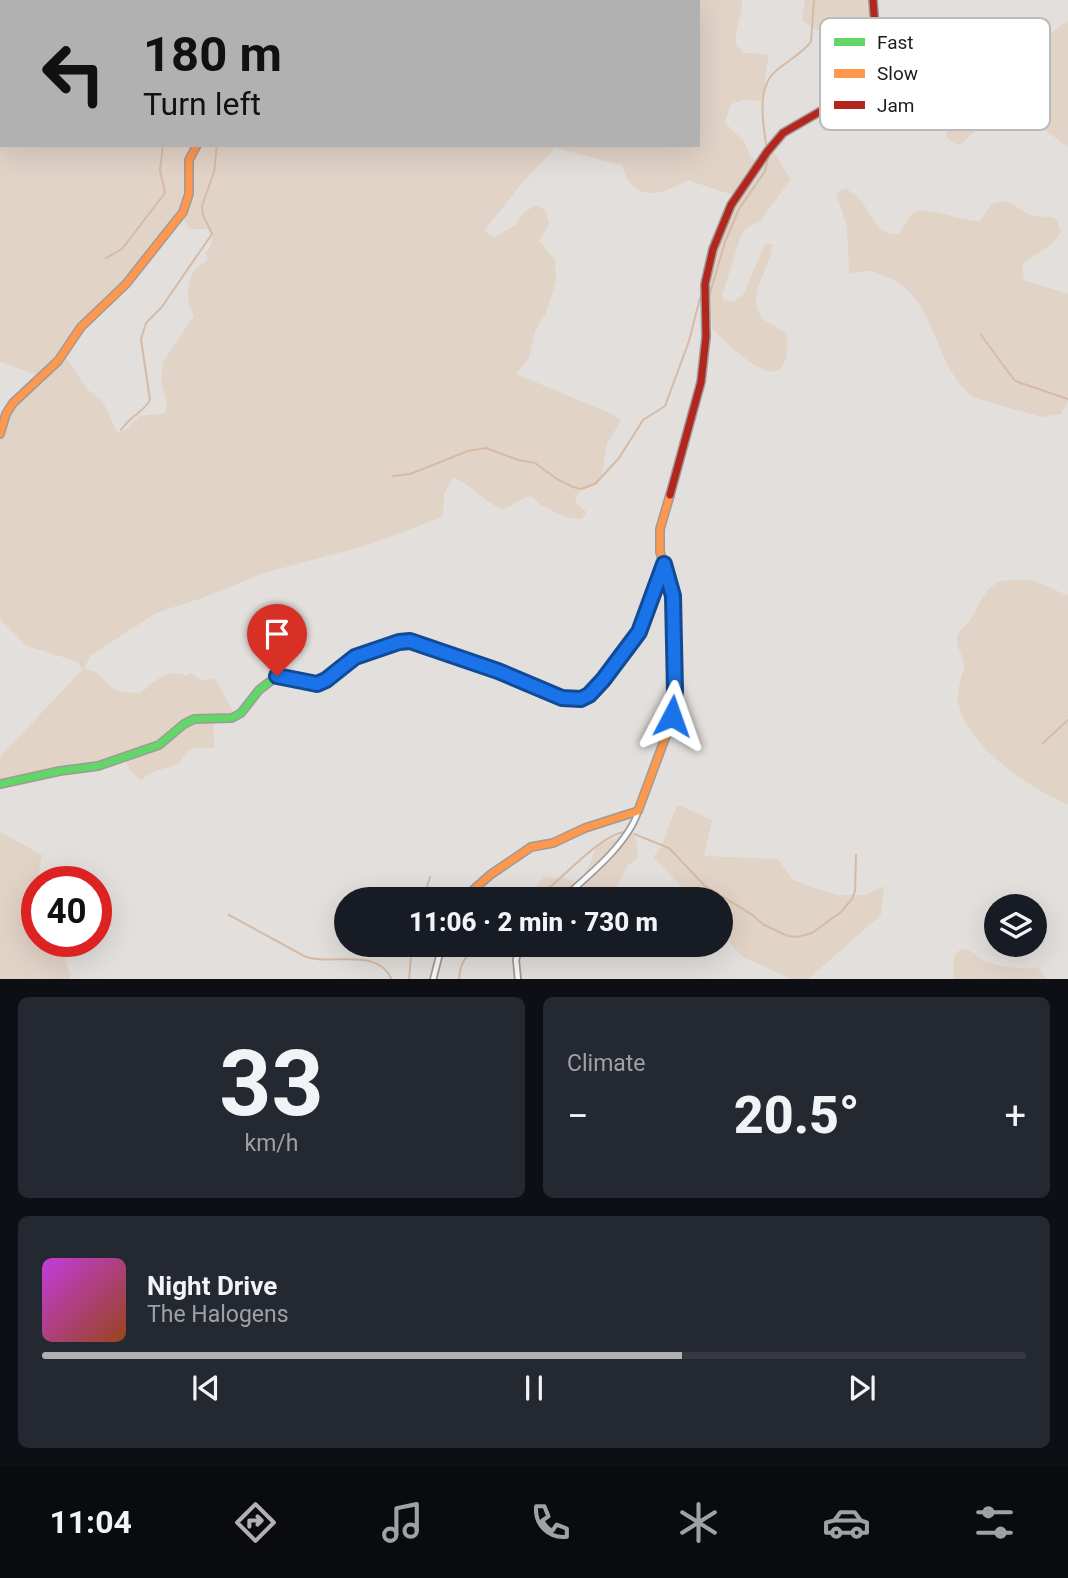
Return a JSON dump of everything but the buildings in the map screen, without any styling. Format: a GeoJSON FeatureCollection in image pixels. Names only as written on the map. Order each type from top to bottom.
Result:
{"type":"FeatureCollection","features":[{"type":"Feature","properties":{"kind":"street"},"geometry":{"type":"LineString","coordinates":[[873,0],[874,18]]}},
{"type":"Feature","properties":{"kind":"street"},"geometry":{"type":"LineString","coordinates":[[574,887],[623,840],[632,827],[667,733],[675,698],[673,596],[659,543],[661,521],[681,460],[701,382],[706,337],[705,285],[717,236],[741,188],[783,133],[820,112]]}},
{"type":"Feature","properties":{"kind":"street"},"geometry":{"type":"LineString","coordinates":[[0,434],[6,414],[13,403],[58,360],[81,327],[126,284],[183,212],[189,194],[189,160],[196,147]]}},
{"type":"Feature","properties":{"kind":"street"},"geometry":{"type":"LineString","coordinates":[[0,784],[98,766],[159,745],[193,719],[227,719],[238,715],[263,686],[274,678],[282,676],[317,684],[350,660],[399,642],[410,641],[498,671],[562,698],[581,699],[589,695],[603,680],[639,632],[664,564]]}},
{"type":"Feature","properties":{"kind":"street"},"geometry":{"type":"LineString","coordinates":[[477,887],[531,847],[553,843],[585,828],[638,811]]}},
{"type":"Feature","properties":{"kind":"street"},"geometry":{"type":"LineString","coordinates":[[433,979],[439,957]]}},
{"type":"Feature","properties":{"kind":"street"},"geometry":{"type":"LineString","coordinates":[[517,957],[518,979]]}},
{"type":"Feature","properties":{"kind":"shaded area"},"geometry":{"type":"Polygon","coordinates":[[[700,0],[742,0],[736,45],[744,53],[769,56],[763,101],[743,100],[731,104],[725,123],[744,141],[750,156],[759,164],[771,148],[791,179],[761,220],[746,228],[741,235],[722,296],[724,300],[733,302],[743,295],[765,244],[772,244],[758,289],[756,307],[762,318],[787,335],[786,357],[780,369],[771,371],[760,368],[734,349],[712,329],[711,316],[705,310],[708,264],[736,196],[687,180],[667,190],[648,193],[633,185],[622,165],[555,148],[522,183],[484,231],[494,238],[515,225],[524,212],[537,205],[545,210],[549,225],[539,241],[555,260],[556,281],[546,313],[535,331],[529,358],[516,374],[612,414],[621,421],[607,443],[601,479],[577,495],[575,503],[586,511],[585,515],[581,519],[565,517],[541,505],[531,496],[502,510],[453,477],[444,494],[443,515],[439,518],[371,544],[264,573],[156,613],[90,656],[84,669],[97,673],[112,687],[126,692],[141,693],[162,677],[173,673],[186,676],[191,673],[202,681],[215,678],[237,719],[215,722],[215,748],[191,749],[178,764],[153,772],[141,781],[124,759],[0,787],[0,757],[83,669],[76,661],[27,646],[0,619],[0,433],[9,407],[30,387],[38,375],[0,362],[0,147],[700,147],[700,0]],[[178,209],[133,275],[89,319],[64,355],[87,389],[103,402],[117,432],[124,431],[139,416],[166,413],[167,404],[161,381],[163,362],[194,316],[189,304],[188,287],[195,270],[208,259],[205,253],[210,248],[213,235],[208,229],[190,229],[178,209]]]}},
{"type":"Feature","properties":{"kind":"shaded area"},"geometry":{"type":"Polygon","coordinates":[[[805,0],[873,0],[872,18],[820,18],[818,31],[802,20],[805,0]]]}},
{"type":"Feature","properties":{"kind":"shaded area"},"geometry":{"type":"Polygon","coordinates":[[[1068,21],[1068,147],[1045,130],[1050,130],[1050,36],[1068,21]]]}},
{"type":"Feature","properties":{"kind":"shaded area"},"geometry":{"type":"Polygon","coordinates":[[[948,130],[979,130],[958,145],[946,135],[948,130]]]}},
{"type":"Feature","properties":{"kind":"shaded area"},"geometry":{"type":"Polygon","coordinates":[[[846,188],[862,202],[878,227],[892,234],[898,234],[915,212],[928,211],[980,221],[992,204],[1004,201],[1031,215],[1056,219],[1061,232],[1053,243],[1022,264],[1024,280],[1068,294],[1068,401],[1061,414],[1041,417],[975,398],[950,370],[927,318],[906,289],[890,278],[872,272],[849,273],[847,227],[836,193],[846,188]]]}},
{"type":"Feature","properties":{"kind":"shaded area"},"geometry":{"type":"Polygon","coordinates":[[[1028,580],[1068,595],[1068,804],[1036,788],[1001,763],[972,733],[958,701],[964,664],[957,643],[959,633],[972,618],[983,596],[996,583],[1028,580]]]}},
{"type":"Feature","properties":{"kind":"shaded area"},"geometry":{"type":"Polygon","coordinates":[[[678,805],[712,820],[704,856],[778,859],[793,880],[839,895],[865,895],[884,886],[881,915],[808,979],[791,979],[741,956],[733,946],[733,887],[682,887],[653,857],[678,805]]]}},
{"type":"Feature","properties":{"kind":"shaded area"},"geometry":{"type":"Polygon","coordinates":[[[0,832],[42,855],[40,866],[21,866],[21,957],[64,957],[71,976],[70,979],[0,979],[0,832]]]}},
{"type":"Feature","properties":{"kind":"shaded area"},"geometry":{"type":"Polygon","coordinates":[[[630,832],[635,838],[637,859],[628,865],[617,887],[535,887],[544,877],[578,883],[584,876],[597,846],[630,832]]]}},
{"type":"Feature","properties":{"kind":"shaded area"},"geometry":{"type":"Polygon","coordinates":[[[961,949],[969,950],[986,962],[997,965],[1038,967],[1046,979],[953,979],[954,955],[961,949]]]}},
{"type":"Feature","properties":{"kind":"waterway"},"geometry":{"type":"LineString","coordinates":[[766,144],[762,105],[766,85],[777,70],[811,42],[814,0]]}},
{"type":"Feature","properties":{"kind":"waterway"},"geometry":{"type":"LineString","coordinates":[[106,258],[122,249],[165,193],[160,170],[163,147]]}},
{"type":"Feature","properties":{"kind":"waterway"},"geometry":{"type":"LineString","coordinates":[[121,430],[150,400],[141,339],[146,323],[161,308],[212,234],[202,206],[214,172],[217,147]]}},
{"type":"Feature","properties":{"kind":"waterway"},"geometry":{"type":"LineString","coordinates":[[710,293],[725,242],[739,209],[765,171],[769,154]]}},
{"type":"Feature","properties":{"kind":"waterway"},"geometry":{"type":"LineString","coordinates":[[393,476],[410,474],[468,451],[486,448],[518,460],[535,463],[573,487],[581,489],[595,484],[619,458],[643,420],[665,406],[689,341],[700,298]]}},
{"type":"Feature","properties":{"kind":"waterway"},"geometry":{"type":"LineString","coordinates":[[981,335],[1015,381],[1068,399]]}},
{"type":"Feature","properties":{"kind":"waterway"},"geometry":{"type":"LineString","coordinates":[[1043,743],[1068,720]]}},
{"type":"Feature","properties":{"kind":"waterway"},"geometry":{"type":"LineString","coordinates":[[549,887],[599,844],[626,832]]}},
{"type":"Feature","properties":{"kind":"waterway"},"geometry":{"type":"LineString","coordinates":[[634,834],[669,848],[705,886],[764,925],[788,936],[797,937],[812,933],[841,912],[852,899],[855,891],[856,855]]}},
{"type":"Feature","properties":{"kind":"waterway"},"geometry":{"type":"LineString","coordinates":[[427,887],[430,877]]}},
{"type":"Feature","properties":{"kind":"waterway"},"geometry":{"type":"LineString","coordinates":[[229,915],[306,957],[365,960],[376,963],[391,979]]}},
{"type":"Feature","properties":{"kind":"waterway"},"geometry":{"type":"LineString","coordinates":[[409,979],[411,957]]}},
{"type":"Feature","properties":{"kind":"waterway"},"geometry":{"type":"LineString","coordinates":[[459,979],[467,957]]}},
{"type":"Feature","properties":{"kind":"traffic: fast"},"geometry":{"type":"LineString","coordinates":[[0,784],[98,766],[159,745],[194,719],[232,718],[241,713],[259,690],[272,680],[285,678],[312,685],[358,656],[400,642],[415,643],[523,682]]}},
{"type":"Feature","properties":{"kind":"traffic: slow"},"geometry":{"type":"LineString","coordinates":[[0,434],[6,414],[13,403],[58,361],[81,327],[126,284],[183,212],[189,194],[189,160],[196,147]]}},
{"type":"Feature","properties":{"kind":"traffic: slow"},"geometry":{"type":"LineString","coordinates":[[477,887],[531,847],[553,843],[585,828],[638,811],[667,733],[674,706],[673,595],[660,552],[660,529],[670,495]]}},
{"type":"Feature","properties":{"kind":"traffic: jam"},"geometry":{"type":"LineString","coordinates":[[873,0],[874,18]]}},
{"type":"Feature","properties":{"kind":"traffic: jam"},"geometry":{"type":"LineString","coordinates":[[670,495],[701,382],[706,337],[705,284],[713,249],[731,205],[767,152],[783,133],[820,112]]}},
{"type":"Feature","properties":{"kind":"traffic: jam"},"geometry":{"type":"LineString","coordinates":[[523,682],[562,698],[581,699],[595,690],[634,640],[664,563]]}},
{"type":"Feature","properties":{"kind":"route"},"geometry":{"type":"LineString","coordinates":[[277,676],[317,684],[355,657],[399,642],[410,641],[498,671],[562,698],[581,699],[589,695],[603,680],[639,632],[664,564],[673,590],[675,691],[672,716]]}}]}
